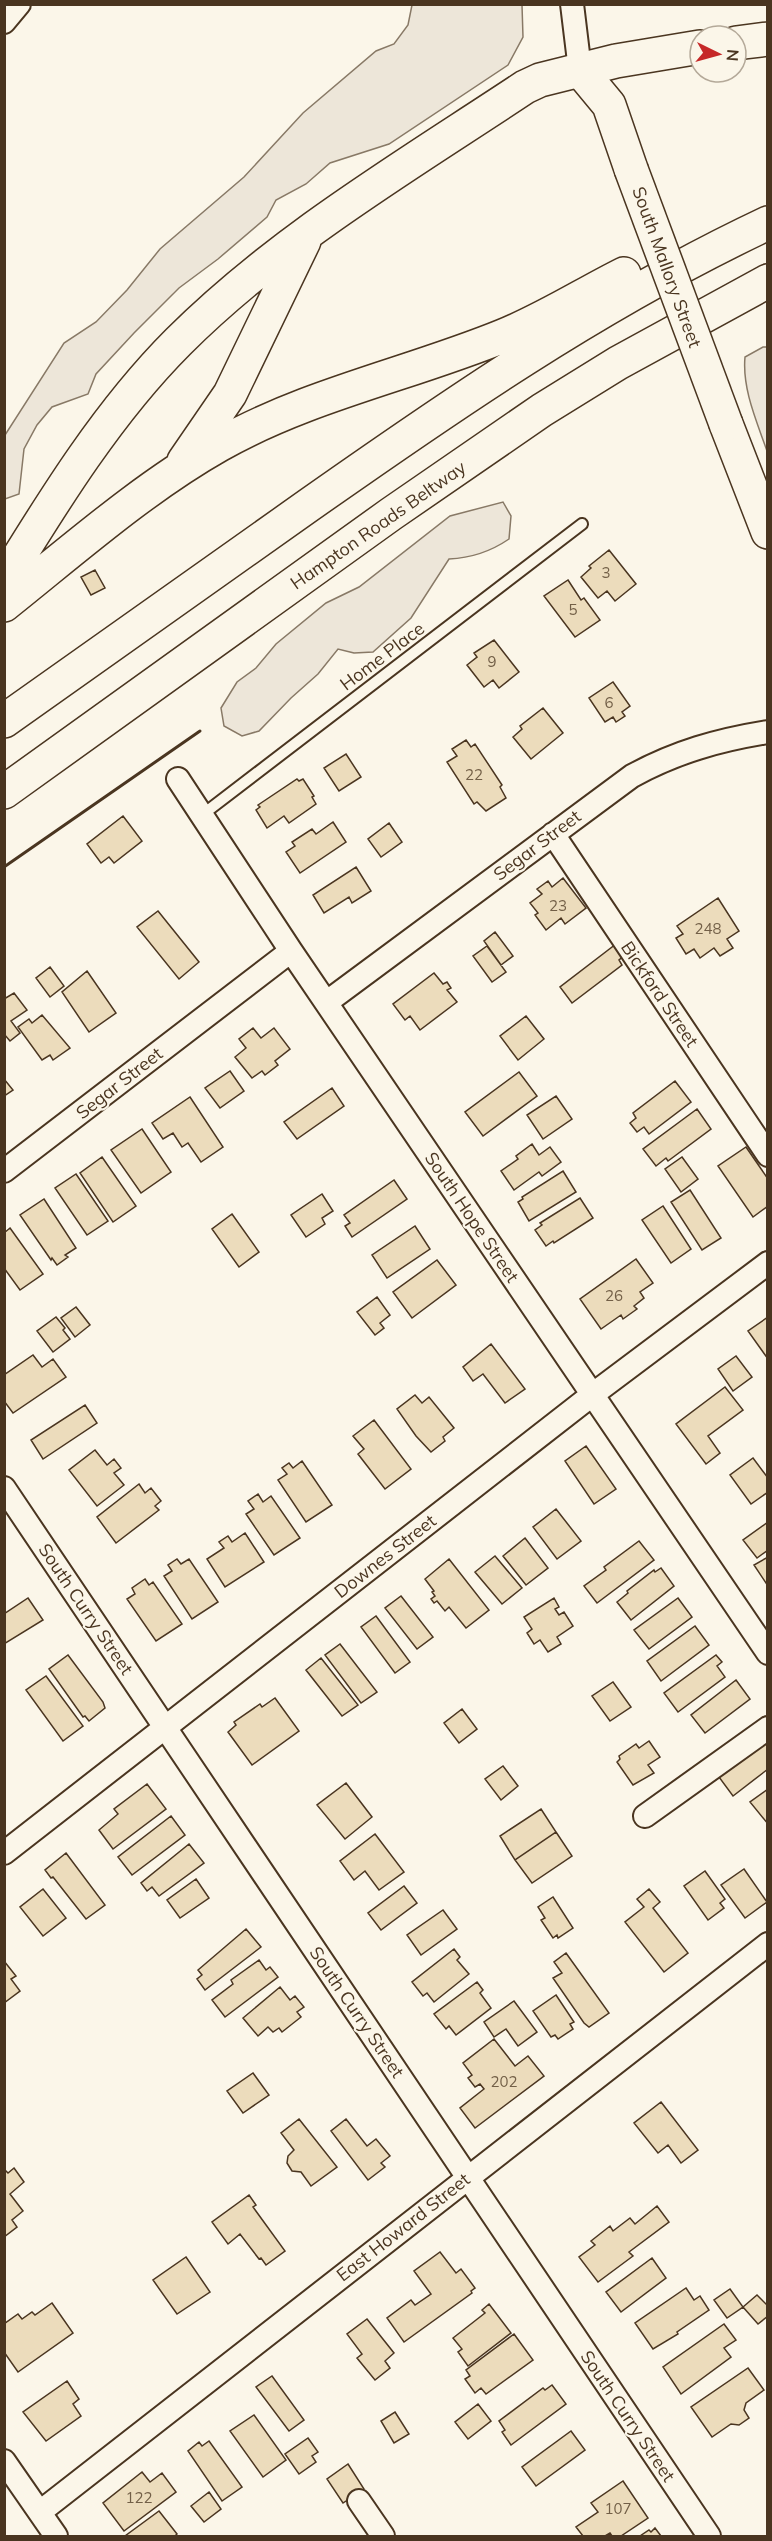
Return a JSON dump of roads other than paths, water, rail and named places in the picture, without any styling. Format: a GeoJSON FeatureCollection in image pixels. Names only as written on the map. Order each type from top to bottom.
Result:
{"type":"FeatureCollection","features":[{"type":"Feature","properties":{"kind":"main road"},"geometry":{"type":"LineString","coordinates":[[748,42],[768,39]]}},
{"type":"Feature","properties":{"kind":"main road"},"geometry":{"type":"LineString","coordinates":[[4,581],[60,494],[135,389],[177,343],[222,300],[309,231],[525,87],[540,80],[580,70],[641,56],[688,49]]}},
{"type":"Feature","properties":{"kind":"main road","name":"South Mallory Street"},"geometry":{"type":"LineString","coordinates":[[580,70],[609,105],[768,532]]}},
{"type":"Feature","properties":{"kind":"main road"},"geometry":{"type":"LineString","coordinates":[[4,605],[175,473],[219,445],[255,427],[505,336],[768,201]]}},
{"type":"Feature","properties":{"kind":"main road"},"geometry":{"type":"LineString","coordinates":[[4,721],[339,483],[529,355],[617,302],[718,247],[768,223]]}},
{"type":"Feature","properties":{"kind":"main road"},"geometry":{"type":"LineString","coordinates":[[175,473],[230,394],[309,231]]}},
{"type":"Feature","properties":{"kind":"main road","name":"Hampton Roads Beltway"},"geometry":{"type":"LineString","coordinates":[[4,792],[542,410],[599,375],[768,281]]}},
{"type":"Feature","properties":{"kind":"main road"},"geometry":{"type":"LineString","coordinates":[[432,486],[543,434],[632,379],[768,304]]}},
{"type":"Feature","properties":{"kind":"street"},"geometry":{"type":"LineString","coordinates":[[4,22],[19,4]]}},
{"type":"Feature","properties":{"kind":"street"},"geometry":{"type":"LineString","coordinates":[[572,4],[580,70]]}},
{"type":"Feature","properties":{"kind":"street","name":"Segar Street"},"geometry":{"type":"LineString","coordinates":[[327,1002],[619,784],[658,762],[702,744],[768,732]]}},
{"type":"Feature","properties":{"kind":"street","name":"South Hope Street"},"geometry":{"type":"LineString","coordinates":[[178,780],[291,951],[768,1653]]}},
{"type":"Feature","properties":{"kind":"street","name":"Bickford Street"},"geometry":{"type":"LineString","coordinates":[[553,834],[768,1155]]}},
{"type":"Feature","properties":{"kind":"street","name":"Segar Street"},"geometry":{"type":"LineString","coordinates":[[4,1171],[291,951]]}},
{"type":"Feature","properties":{"kind":"street","name":"Downes Street"},"geometry":{"type":"LineString","coordinates":[[4,1852],[592,1395],[768,1263]]}},
{"type":"Feature","properties":{"kind":"street","name":"South Curry Street"},"geometry":{"type":"LineString","coordinates":[[6,1495],[165,1727],[709,2536]]}},
{"type":"Feature","properties":{"kind":"street"},"geometry":{"type":"LineString","coordinates":[[645,1816],[768,1728]]}},
{"type":"Feature","properties":{"kind":"street","name":"East Howard Street"},"geometry":{"type":"LineString","coordinates":[[40,2512],[768,1944]]}},
{"type":"Feature","properties":{"kind":"street"},"geometry":{"type":"LineString","coordinates":[[4,2461],[56,2536]]}},
{"type":"Feature","properties":{"kind":"street"},"geometry":{"type":"LineString","coordinates":[[359,2501],[383,2536]]}},
{"type":"Feature","properties":{"kind":"lane","name":"Home Place"},"geometry":{"type":"LineString","coordinates":[[202,815],[582,524]]}}]}
